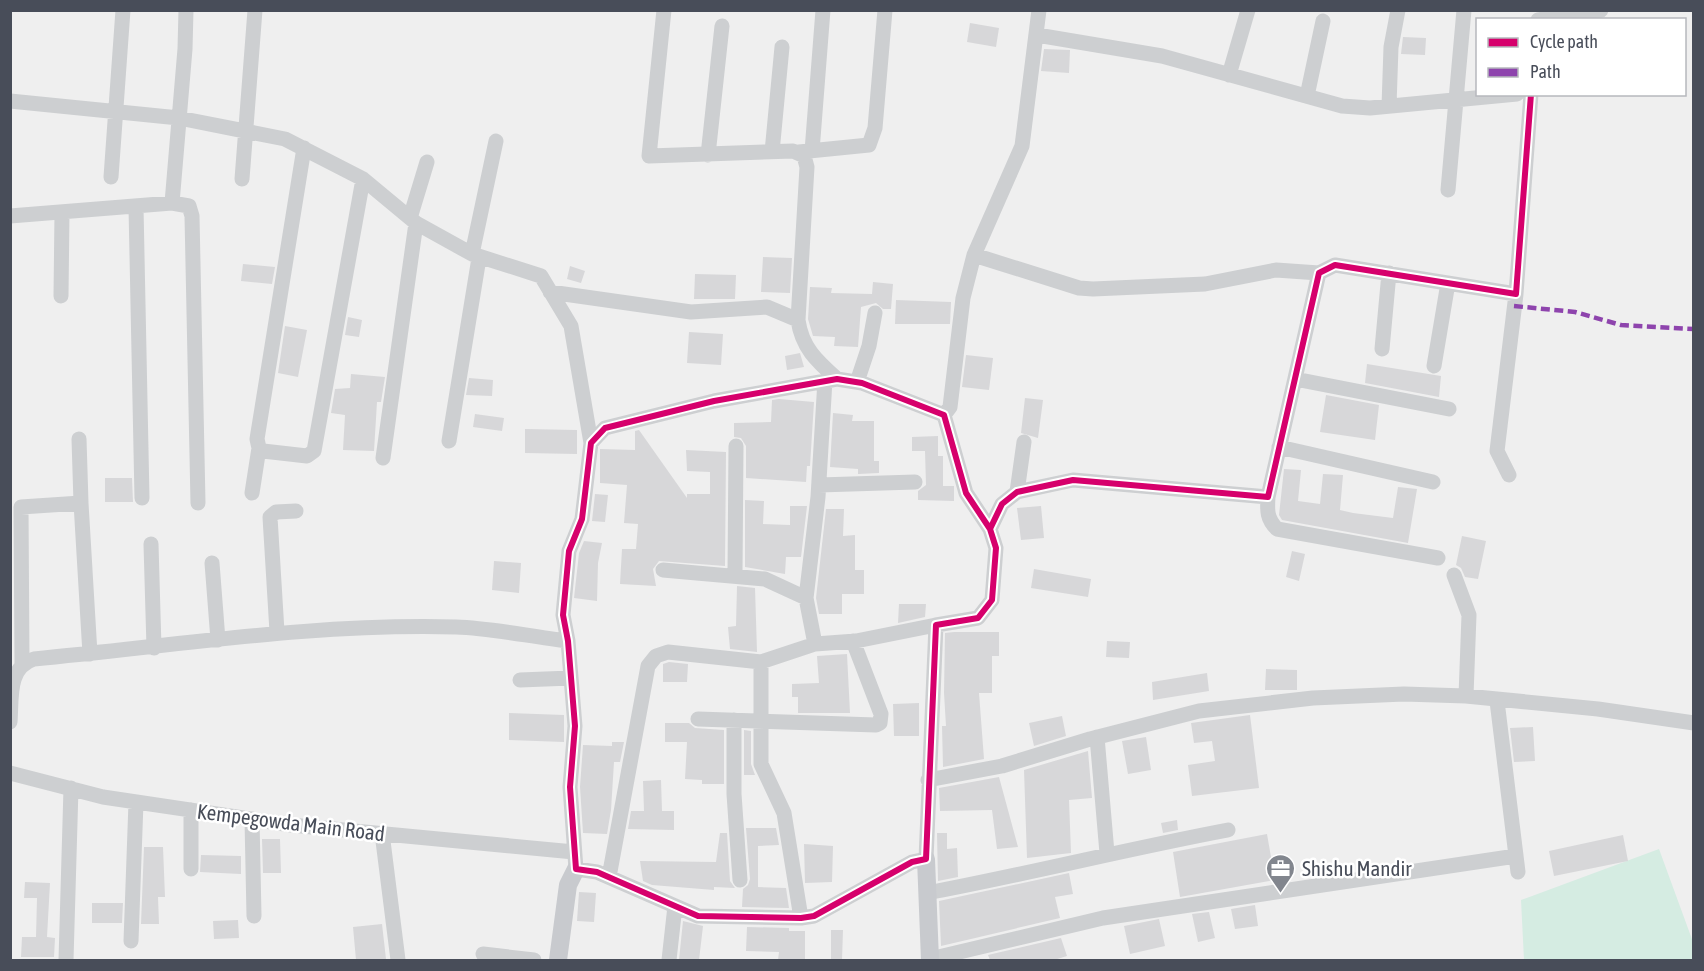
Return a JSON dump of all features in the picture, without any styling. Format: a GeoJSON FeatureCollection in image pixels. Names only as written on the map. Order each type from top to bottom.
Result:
{"type":"FeatureCollection","features":[{"type":"Feature","properties":{"kind":"main road"},"geometry":{"type":"LineString","coordinates":[[926,859],[930,959]]}},
{"type":"Feature","properties":{"kind":"main road"},"geometry":{"type":"LineString","coordinates":[[558,960],[568,885],[575,861]]}},
{"type":"Feature","properties":{"kind":"street"},"geometry":{"type":"LineString","coordinates":[[111,177],[123,10]]}},
{"type":"Feature","properties":{"kind":"street"},"geometry":{"type":"LineString","coordinates":[[172,203],[186,10]]}},
{"type":"Feature","properties":{"kind":"street"},"geometry":{"type":"LineString","coordinates":[[242,178],[243,130],[255,10]]}},
{"type":"Feature","properties":{"kind":"street"},"geometry":{"type":"LineString","coordinates":[[664,10],[649,156],[806,151],[869,145],[875,128],[885,10]]}},
{"type":"Feature","properties":{"kind":"street"},"geometry":{"type":"LineString","coordinates":[[815,644],[806,598],[831,379],[810,354],[801,336],[798,320],[806,151],[823,10]]}},
{"type":"Feature","properties":{"kind":"street"},"geometry":{"type":"LineString","coordinates":[[944,415],[950,407],[963,298],[974,255],[1022,146],[1039,10]]}},
{"type":"Feature","properties":{"kind":"street"},"geometry":{"type":"LineString","coordinates":[[1229,75],[1248,10]]}},
{"type":"Feature","properties":{"kind":"street"},"geometry":{"type":"LineString","coordinates":[[1389,106],[1391,47],[1398,10]]}},
{"type":"Feature","properties":{"kind":"street"},"geometry":{"type":"LineString","coordinates":[[1448,190],[1464,10]]}},
{"type":"Feature","properties":{"kind":"street"},"geometry":{"type":"LineString","coordinates":[[1538,16],[1600,10]]}},
{"type":"Feature","properties":{"kind":"street"},"geometry":{"type":"LineString","coordinates":[[1307,96],[1323,21]]}},
{"type":"Feature","properties":{"kind":"street"},"geometry":{"type":"LineString","coordinates":[[708,155],[722,27]]}},
{"type":"Feature","properties":{"kind":"street"},"geometry":{"type":"LineString","coordinates":[[1036,34],[1162,56],[1342,105],[1389,106],[1497,96]]}},
{"type":"Feature","properties":{"kind":"street"},"geometry":{"type":"LineString","coordinates":[[771,152],[782,46]]}},
{"type":"Feature","properties":{"kind":"street"},"geometry":{"type":"LineString","coordinates":[[1509,475],[1497,451],[1516,294],[1531,96]]}},
{"type":"Feature","properties":{"kind":"street"},"geometry":{"type":"LineString","coordinates":[[10,101],[179,118],[285,139],[363,179],[413,221],[476,256],[541,276],[571,326],[591,443],[582,519],[569,551],[564,587],[563,615],[568,641],[575,726],[570,787],[575,861]]}},
{"type":"Feature","properties":{"kind":"street"},"geometry":{"type":"LineString","coordinates":[[449,441],[495,141]]}},
{"type":"Feature","properties":{"kind":"street"},"geometry":{"type":"LineString","coordinates":[[252,493],[259,448],[257,439],[304,148]]}},
{"type":"Feature","properties":{"kind":"street"},"geometry":{"type":"LineString","coordinates":[[383,458],[413,221],[413,201],[427,162]]}},
{"type":"Feature","properties":{"kind":"street"},"geometry":{"type":"LineString","coordinates":[[259,448],[263,451],[307,456],[314,451],[363,179]]}},
{"type":"Feature","properties":{"kind":"street"},"geometry":{"type":"LineString","coordinates":[[10,216],[172,203],[189,206],[192,216],[198,502]]}},
{"type":"Feature","properties":{"kind":"street"},"geometry":{"type":"LineString","coordinates":[[136,207],[142,498]]}},
{"type":"Feature","properties":{"kind":"street"},"geometry":{"type":"LineString","coordinates":[[61,296],[62,213]]}},
{"type":"Feature","properties":{"kind":"street"},"geometry":{"type":"LineString","coordinates":[[974,255],[1078,288],[1205,284],[1276,270],[1319,273],[1335,265],[1516,294]]}},
{"type":"Feature","properties":{"kind":"street"},"geometry":{"type":"LineString","coordinates":[[1319,273],[1268,497],[1267,512],[1270,522],[1277,529],[1438,558]]}},
{"type":"Feature","properties":{"kind":"street"},"geometry":{"type":"LineString","coordinates":[[1382,349],[1389,273]]}},
{"type":"Feature","properties":{"kind":"street"},"geometry":{"type":"LineString","coordinates":[[1434,366],[1448,283]]}},
{"type":"Feature","properties":{"kind":"street"},"geometry":{"type":"LineString","coordinates":[[550,292],[691,312],[767,307],[798,320]]}},
{"type":"Feature","properties":{"kind":"street"},"geometry":{"type":"LineString","coordinates":[[857,382],[869,346],[875,313]]}},
{"type":"Feature","properties":{"kind":"street"},"geometry":{"type":"LineString","coordinates":[[591,443],[605,428],[714,401],[831,379],[857,382],[944,415]]}},
{"type":"Feature","properties":{"kind":"street"},"geometry":{"type":"LineString","coordinates":[[1295,379],[1449,409]]}},
{"type":"Feature","properties":{"kind":"street"},"geometry":{"type":"LineString","coordinates":[[609,877],[648,666],[656,656],[668,652],[762,662],[815,644],[853,641],[978,618],[992,600],[996,549],[990,529],[966,493],[944,415]]}},
{"type":"Feature","properties":{"kind":"street"},"geometry":{"type":"LineString","coordinates":[[79,439],[90,654]]}},
{"type":"Feature","properties":{"kind":"street"},"geometry":{"type":"LineString","coordinates":[[1017,492],[1024,442]]}},
{"type":"Feature","properties":{"kind":"street"},"geometry":{"type":"LineString","coordinates":[[735,574],[736,446]]}},
{"type":"Feature","properties":{"kind":"street"},"geometry":{"type":"LineString","coordinates":[[1279,447],[1433,482]]}},
{"type":"Feature","properties":{"kind":"street"},"geometry":{"type":"LineString","coordinates":[[990,529],[1002,504],[1017,492],[1073,480],[1268,497]]}},
{"type":"Feature","properties":{"kind":"street"},"geometry":{"type":"LineString","coordinates":[[819,485],[915,482]]}},
{"type":"Feature","properties":{"kind":"street"},"geometry":{"type":"LineString","coordinates":[[10,722],[12,684],[22,663],[16,587],[21,507],[81,503]]}},
{"type":"Feature","properties":{"kind":"street"},"geometry":{"type":"LineString","coordinates":[[277,633],[270,517],[276,512],[296,511]]}},
{"type":"Feature","properties":{"kind":"street"},"geometry":{"type":"LineString","coordinates":[[151,544],[154,648]]}},
{"type":"Feature","properties":{"kind":"street"},"geometry":{"type":"LineString","coordinates":[[212,563],[218,640]]}},
{"type":"Feature","properties":{"kind":"street"},"geometry":{"type":"LineString","coordinates":[[663,570],[735,574],[765,579],[806,598]]}},
{"type":"Feature","properties":{"kind":"street"},"geometry":{"type":"LineString","coordinates":[[1454,575],[1469,615],[1466,696]]}},
{"type":"Feature","properties":{"kind":"street"},"geometry":{"type":"LineString","coordinates":[[762,662],[761,764],[784,813],[801,918],[814,916],[912,862],[926,859],[936,625]]}},
{"type":"Feature","properties":{"kind":"street"},"geometry":{"type":"LineString","coordinates":[[22,663],[34,659],[154,648],[277,633],[381,627],[458,627],[568,641]]}},
{"type":"Feature","properties":{"kind":"street"},"geometry":{"type":"LineString","coordinates":[[698,719],[872,726],[880,723],[881,714],[853,641]]}},
{"type":"Feature","properties":{"kind":"street"},"geometry":{"type":"LineString","coordinates":[[520,680],[571,678]]}},
{"type":"Feature","properties":{"kind":"street"},"geometry":{"type":"LineString","coordinates":[[928,780],[1002,766],[1097,737],[1199,711],[1325,698],[1404,694],[1466,696],[1497,701],[1598,709],[1694,723]]}},
{"type":"Feature","properties":{"kind":"street"},"geometry":{"type":"LineString","coordinates":[[930,959],[1102,918],[1517,864],[1497,701]]}},
{"type":"Feature","properties":{"kind":"street"},"geometry":{"type":"LineString","coordinates":[[734,720],[734,795],[740,880]]}},
{"type":"Feature","properties":{"kind":"street"},"geometry":{"type":"LineString","coordinates":[[1097,737],[1107,853]]}},
{"type":"Feature","properties":{"kind":"street","name":"Kempegowda Main Road"},"geometry":{"type":"LineString","coordinates":[[10,773],[136,802],[252,819],[382,833],[575,861],[698,916],[801,918]]}},
{"type":"Feature","properties":{"kind":"street"},"geometry":{"type":"LineString","coordinates":[[66,960],[71,788]]}},
{"type":"Feature","properties":{"kind":"street"},"geometry":{"type":"LineString","coordinates":[[131,941],[136,802]]}},
{"type":"Feature","properties":{"kind":"street"},"geometry":{"type":"LineString","coordinates":[[191,810],[191,869]]}},
{"type":"Feature","properties":{"kind":"street"},"geometry":{"type":"LineString","coordinates":[[252,819],[254,916]]}},
{"type":"Feature","properties":{"kind":"street"},"geometry":{"type":"LineString","coordinates":[[927,893],[1044,871],[1107,853],[1228,830]]}},
{"type":"Feature","properties":{"kind":"street"},"geometry":{"type":"LineString","coordinates":[[382,833],[398,960]]}},
{"type":"Feature","properties":{"kind":"street"},"geometry":{"type":"LineString","coordinates":[[669,960],[675,906]]}},
{"type":"Feature","properties":{"kind":"street"},"geometry":{"type":"LineString","coordinates":[[483,954],[534,960]]}},
{"type":"Feature","properties":{"kind":"green space"},"geometry":{"type":"Polygon","coordinates":[[[1659,849],[1693,942],[1693,960],[1524,960],[1521,900],[1659,849]]]}},
{"type":"Feature","properties":{"kind":"building"},"geometry":{"type":"Polygon","coordinates":[[[970,23],[999,28],[996,47],[967,42],[970,23]]]}},
{"type":"Feature","properties":{"kind":"building"},"geometry":{"type":"Polygon","coordinates":[[[1403,37],[1426,38],[1425,55],[1401,54],[1403,37]]]}},
{"type":"Feature","properties":{"kind":"building"},"geometry":{"type":"Polygon","coordinates":[[[1044,49],[1070,50],[1069,73],[1041,71],[1044,49]]]}},
{"type":"Feature","properties":{"kind":"building"},"geometry":{"type":"Polygon","coordinates":[[[763,257],[792,258],[790,293],[761,292],[763,257]]]}},
{"type":"Feature","properties":{"kind":"building"},"geometry":{"type":"Polygon","coordinates":[[[243,264],[275,267],[272,284],[241,281],[243,264]]]}},
{"type":"Feature","properties":{"kind":"building"},"geometry":{"type":"Polygon","coordinates":[[[570,266],[585,271],[581,283],[567,279],[570,266]]]}},
{"type":"Feature","properties":{"kind":"building"},"geometry":{"type":"Polygon","coordinates":[[[695,274],[736,275],[735,299],[694,299],[695,274]]]}},
{"type":"Feature","properties":{"kind":"building"},"geometry":{"type":"Polygon","coordinates":[[[873,282],[893,284],[891,309],[883,309],[876,303],[861,307],[858,347],[834,346],[835,337],[813,336],[808,319],[810,287],[832,288],[831,293],[872,294],[873,282]]]}},
{"type":"Feature","properties":{"kind":"building"},"geometry":{"type":"Polygon","coordinates":[[[896,300],[951,302],[950,324],[895,324],[896,300]]]}},
{"type":"Feature","properties":{"kind":"building"},"geometry":{"type":"Polygon","coordinates":[[[348,317],[362,320],[359,337],[345,335],[348,317]]]}},
{"type":"Feature","properties":{"kind":"building"},"geometry":{"type":"Polygon","coordinates":[[[285,326],[307,330],[298,377],[278,373],[285,326]]]}},
{"type":"Feature","properties":{"kind":"building"},"geometry":{"type":"Polygon","coordinates":[[[689,332],[723,334],[721,365],[687,363],[689,332]]]}},
{"type":"Feature","properties":{"kind":"building"},"geometry":{"type":"Polygon","coordinates":[[[800,353],[804,367],[787,370],[785,356],[800,353]]]}},
{"type":"Feature","properties":{"kind":"building"},"geometry":{"type":"Polygon","coordinates":[[[966,355],[993,358],[989,390],[962,387],[966,355]]]}},
{"type":"Feature","properties":{"kind":"building"},"geometry":{"type":"Polygon","coordinates":[[[1367,364],[1441,376],[1439,397],[1365,383],[1367,364]]]}},
{"type":"Feature","properties":{"kind":"building"},"geometry":{"type":"Polygon","coordinates":[[[351,374],[385,377],[381,402],[377,402],[374,451],[343,450],[345,415],[331,413],[335,389],[350,388],[351,374]]]}},
{"type":"Feature","properties":{"kind":"building"},"geometry":{"type":"Polygon","coordinates":[[[469,378],[493,380],[492,396],[466,395],[469,378]]]}},
{"type":"Feature","properties":{"kind":"building"},"geometry":{"type":"Polygon","coordinates":[[[1326,395],[1379,405],[1375,440],[1320,432],[1326,395]]]}},
{"type":"Feature","properties":{"kind":"building"},"geometry":{"type":"Polygon","coordinates":[[[1025,398],[1043,400],[1038,438],[1021,433],[1025,398]]]}},
{"type":"Feature","properties":{"kind":"building"},"geometry":{"type":"Polygon","coordinates":[[[772,400],[814,402],[810,466],[807,466],[806,482],[746,478],[746,446],[741,438],[734,437],[734,423],[771,422],[772,400]]]}},
{"type":"Feature","properties":{"kind":"building"},"geometry":{"type":"Polygon","coordinates":[[[833,413],[853,415],[852,421],[874,421],[874,461],[879,461],[879,473],[858,474],[858,469],[830,467],[833,413]]]}},
{"type":"Feature","properties":{"kind":"building"},"geometry":{"type":"Polygon","coordinates":[[[475,414],[504,418],[502,431],[473,427],[475,414]]]}},
{"type":"Feature","properties":{"kind":"building"},"geometry":{"type":"Polygon","coordinates":[[[525,429],[577,430],[577,454],[525,453],[525,429]]]}},
{"type":"Feature","properties":{"kind":"building"},"geometry":{"type":"Polygon","coordinates":[[[639,430],[687,498],[687,494],[710,494],[710,472],[687,471],[686,450],[726,452],[725,566],[659,561],[653,569],[656,586],[620,584],[622,549],[636,549],[638,524],[624,523],[627,485],[600,483],[600,449],[635,450],[635,431],[639,430]]]}},
{"type":"Feature","properties":{"kind":"building"},"geometry":{"type":"Polygon","coordinates":[[[938,436],[938,456],[943,456],[943,486],[954,486],[954,501],[918,500],[918,491],[926,485],[925,451],[912,451],[912,437],[938,436]]]}},
{"type":"Feature","properties":{"kind":"building"},"geometry":{"type":"Polygon","coordinates":[[[1284,469],[1301,470],[1298,501],[1320,504],[1323,474],[1343,475],[1340,510],[1353,513],[1393,518],[1398,487],[1417,489],[1408,543],[1282,520],[1279,515],[1284,469]]]}},
{"type":"Feature","properties":{"kind":"building"},"geometry":{"type":"Polygon","coordinates":[[[105,478],[132,478],[133,502],[105,502],[105,478]]]}},
{"type":"Feature","properties":{"kind":"building"},"geometry":{"type":"Polygon","coordinates":[[[595,494],[608,495],[605,522],[592,521],[595,494]]]}},
{"type":"Feature","properties":{"kind":"building"},"geometry":{"type":"Polygon","coordinates":[[[745,500],[764,501],[763,524],[790,525],[790,506],[807,506],[801,557],[786,557],[785,574],[745,567],[745,500]]]}},
{"type":"Feature","properties":{"kind":"building"},"geometry":{"type":"Polygon","coordinates":[[[1041,506],[1044,538],[1021,540],[1017,508],[1041,506]]]}},
{"type":"Feature","properties":{"kind":"building"},"geometry":{"type":"Polygon","coordinates":[[[826,509],[844,509],[843,536],[855,535],[855,570],[864,570],[864,594],[842,594],[842,614],[819,614],[816,598],[826,509]]]}},
{"type":"Feature","properties":{"kind":"building"},"geometry":{"type":"Polygon","coordinates":[[[1462,536],[1486,541],[1478,579],[1465,577],[1461,568],[1456,565],[1462,536]]]}},
{"type":"Feature","properties":{"kind":"building"},"geometry":{"type":"Polygon","coordinates":[[[584,541],[602,543],[598,563],[597,601],[574,598],[579,553],[584,541]]]}},
{"type":"Feature","properties":{"kind":"building"},"geometry":{"type":"Polygon","coordinates":[[[1292,551],[1305,554],[1299,581],[1286,577],[1292,551]]]}},
{"type":"Feature","properties":{"kind":"building"},"geometry":{"type":"Polygon","coordinates":[[[494,561],[521,563],[519,593],[492,590],[494,561]]]}},
{"type":"Feature","properties":{"kind":"building"},"geometry":{"type":"Polygon","coordinates":[[[1034,569],[1091,579],[1088,597],[1031,588],[1034,569]]]}},
{"type":"Feature","properties":{"kind":"building"},"geometry":{"type":"Polygon","coordinates":[[[737,586],[755,588],[757,652],[730,649],[728,627],[736,626],[737,586]]]}},
{"type":"Feature","properties":{"kind":"building"},"geometry":{"type":"Polygon","coordinates":[[[899,604],[926,604],[925,617],[898,623],[899,604]]]}},
{"type":"Feature","properties":{"kind":"building"},"geometry":{"type":"Polygon","coordinates":[[[999,632],[999,656],[992,656],[992,693],[979,693],[984,759],[943,767],[942,726],[946,726],[945,633],[999,632]]]}},
{"type":"Feature","properties":{"kind":"building"},"geometry":{"type":"Polygon","coordinates":[[[1107,641],[1130,642],[1129,658],[1106,657],[1107,641]]]}},
{"type":"Feature","properties":{"kind":"building"},"geometry":{"type":"Polygon","coordinates":[[[847,654],[850,713],[798,713],[798,697],[792,697],[792,684],[819,683],[817,656],[847,654]]]}},
{"type":"Feature","properties":{"kind":"building"},"geometry":{"type":"Polygon","coordinates":[[[669,662],[688,664],[687,682],[663,682],[663,664],[669,662]]]}},
{"type":"Feature","properties":{"kind":"building"},"geometry":{"type":"Polygon","coordinates":[[[1266,669],[1297,670],[1297,690],[1265,690],[1266,669]]]}},
{"type":"Feature","properties":{"kind":"building"},"geometry":{"type":"Polygon","coordinates":[[[1207,673],[1209,691],[1153,700],[1152,682],[1207,673]]]}},
{"type":"Feature","properties":{"kind":"building"},"geometry":{"type":"Polygon","coordinates":[[[919,703],[919,736],[894,736],[893,704],[919,703]]]}},
{"type":"Feature","properties":{"kind":"building"},"geometry":{"type":"Polygon","coordinates":[[[509,713],[564,715],[564,742],[509,740],[509,713]]]}},
{"type":"Feature","properties":{"kind":"building"},"geometry":{"type":"Polygon","coordinates":[[[1250,715],[1259,788],[1192,796],[1188,765],[1215,761],[1212,741],[1194,743],[1191,723],[1250,715]]]}},
{"type":"Feature","properties":{"kind":"building"},"geometry":{"type":"Polygon","coordinates":[[[1062,716],[1066,736],[1034,746],[1029,723],[1062,716]]]}},
{"type":"Feature","properties":{"kind":"building"},"geometry":{"type":"Polygon","coordinates":[[[665,723],[689,723],[695,728],[724,730],[724,784],[702,784],[702,780],[685,779],[687,742],[665,742],[665,723]]]}},
{"type":"Feature","properties":{"kind":"building"},"geometry":{"type":"Polygon","coordinates":[[[1533,727],[1535,761],[1514,762],[1510,728],[1533,727]]]}},
{"type":"Feature","properties":{"kind":"building"},"geometry":{"type":"Polygon","coordinates":[[[744,730],[751,731],[751,764],[755,775],[744,775],[744,730]]]}},
{"type":"Feature","properties":{"kind":"building"},"geometry":{"type":"Polygon","coordinates":[[[1146,737],[1151,770],[1128,774],[1122,741],[1146,737]]]}},
{"type":"Feature","properties":{"kind":"building"},"geometry":{"type":"Polygon","coordinates":[[[612,742],[624,742],[620,762],[614,762],[607,834],[583,833],[580,787],[583,745],[612,746],[612,742]]]}},
{"type":"Feature","properties":{"kind":"building"},"geometry":{"type":"Polygon","coordinates":[[[1088,751],[1092,798],[1069,800],[1071,853],[1027,858],[1024,770],[1088,751]]]}},
{"type":"Feature","properties":{"kind":"building"},"geometry":{"type":"Polygon","coordinates":[[[999,777],[1018,847],[997,849],[992,810],[940,811],[939,788],[999,777]]]}},
{"type":"Feature","properties":{"kind":"building"},"geometry":{"type":"Polygon","coordinates":[[[661,780],[662,811],[674,811],[674,830],[628,829],[631,811],[644,811],[643,781],[661,780]]]}},
{"type":"Feature","properties":{"kind":"building"},"geometry":{"type":"Polygon","coordinates":[[[1177,820],[1178,830],[1163,833],[1161,823],[1177,820]]]}},
{"type":"Feature","properties":{"kind":"building"},"geometry":{"type":"Polygon","coordinates":[[[746,828],[776,828],[779,845],[758,846],[758,887],[786,888],[789,908],[742,907],[743,889],[748,885],[750,879],[746,828]]]}},
{"type":"Feature","properties":{"kind":"building"},"geometry":{"type":"Polygon","coordinates":[[[720,833],[727,833],[730,881],[735,888],[714,887],[714,890],[652,885],[643,881],[640,861],[716,862],[720,833]]]}},
{"type":"Feature","properties":{"kind":"building"},"geometry":{"type":"Polygon","coordinates":[[[937,833],[947,833],[947,849],[957,848],[958,877],[938,881],[937,833]]]}},
{"type":"Feature","properties":{"kind":"building"},"geometry":{"type":"Polygon","coordinates":[[[1267,834],[1275,880],[1180,897],[1173,852],[1267,834]]]}},
{"type":"Feature","properties":{"kind":"building"},"geometry":{"type":"Polygon","coordinates":[[[1623,835],[1628,861],[1554,876],[1549,851],[1623,835]]]}},
{"type":"Feature","properties":{"kind":"building"},"geometry":{"type":"Polygon","coordinates":[[[262,839],[280,839],[281,873],[263,873],[262,839]]]}},
{"type":"Feature","properties":{"kind":"building"},"geometry":{"type":"Polygon","coordinates":[[[804,844],[833,846],[832,882],[805,883],[804,844]]]}},
{"type":"Feature","properties":{"kind":"building"},"geometry":{"type":"Polygon","coordinates":[[[144,847],[163,847],[165,897],[158,897],[159,924],[141,924],[144,847]]]}},
{"type":"Feature","properties":{"kind":"building"},"geometry":{"type":"Polygon","coordinates":[[[201,855],[241,856],[241,874],[200,872],[201,855]]]}},
{"type":"Feature","properties":{"kind":"building"},"geometry":{"type":"Polygon","coordinates":[[[1069,873],[1073,894],[1055,897],[1060,918],[941,946],[939,901],[1069,873]]]}},
{"type":"Feature","properties":{"kind":"building"},"geometry":{"type":"Polygon","coordinates":[[[25,882],[50,883],[47,937],[55,938],[54,957],[21,957],[22,937],[36,937],[37,898],[24,898],[25,882]]]}},
{"type":"Feature","properties":{"kind":"building"},"geometry":{"type":"Polygon","coordinates":[[[579,892],[596,893],[594,922],[577,921],[579,892]]]}},
{"type":"Feature","properties":{"kind":"building"},"geometry":{"type":"Polygon","coordinates":[[[92,903],[123,903],[122,923],[92,923],[92,903]]]}},
{"type":"Feature","properties":{"kind":"building"},"geometry":{"type":"Polygon","coordinates":[[[1255,905],[1258,926],[1235,929],[1231,909],[1255,905]]]}},
{"type":"Feature","properties":{"kind":"building"},"geometry":{"type":"Polygon","coordinates":[[[1209,912],[1215,938],[1198,942],[1192,914],[1209,912]]]}},
{"type":"Feature","properties":{"kind":"building"},"geometry":{"type":"Polygon","coordinates":[[[1159,919],[1165,946],[1130,954],[1124,926],[1159,919]]]}},
{"type":"Feature","properties":{"kind":"building"},"geometry":{"type":"Polygon","coordinates":[[[238,920],[239,938],[214,939],[213,921],[238,920]]]}},
{"type":"Feature","properties":{"kind":"building"},"geometry":{"type":"Polygon","coordinates":[[[683,921],[703,926],[699,960],[679,960],[683,921]]]}},
{"type":"Feature","properties":{"kind":"building"},"geometry":{"type":"Polygon","coordinates":[[[382,924],[386,959],[356,960],[353,927],[382,924]]]}},
{"type":"Feature","properties":{"kind":"building"},"geometry":{"type":"Polygon","coordinates":[[[747,927],[789,928],[789,931],[805,931],[805,960],[778,960],[779,952],[746,951],[747,927]]]}},
{"type":"Feature","properties":{"kind":"building"},"geometry":{"type":"Polygon","coordinates":[[[831,930],[843,930],[842,960],[831,960],[831,930]]]}},
{"type":"Feature","properties":{"kind":"building"},"geometry":{"type":"Polygon","coordinates":[[[1061,938],[1067,956],[1054,960],[990,960],[988,955],[1061,938]]]}},
{"type":"Feature","properties":{"kind":"marked path"},"geometry":{"type":"LineString","coordinates":[[1514,306],[1575,312],[1621,325],[1694,329]]}},
{"type":"Feature","properties":{"kind":"cycle path"},"geometry":{"type":"LineString","coordinates":[[990,529],[1002,504],[1017,492],[1073,480],[1268,497],[1319,273],[1335,265],[1516,294],[1531,96]]}},
{"type":"Feature","properties":{"kind":"cycle path"},"geometry":{"type":"LineString","coordinates":[[837,379],[862,383],[944,415],[966,493],[990,529],[996,548],[992,600],[978,618],[936,625],[926,859],[912,862],[814,916],[801,918],[698,916],[597,872],[576,869],[570,787],[575,726],[568,641],[563,615],[569,551],[582,519],[591,443],[605,428],[714,401],[837,379]]}},
{"type":"Feature","properties":{"kind":"place","name":"Shishu Mandir"},"geometry":{"type":"Point","coordinates":[1281,894]}}]}
